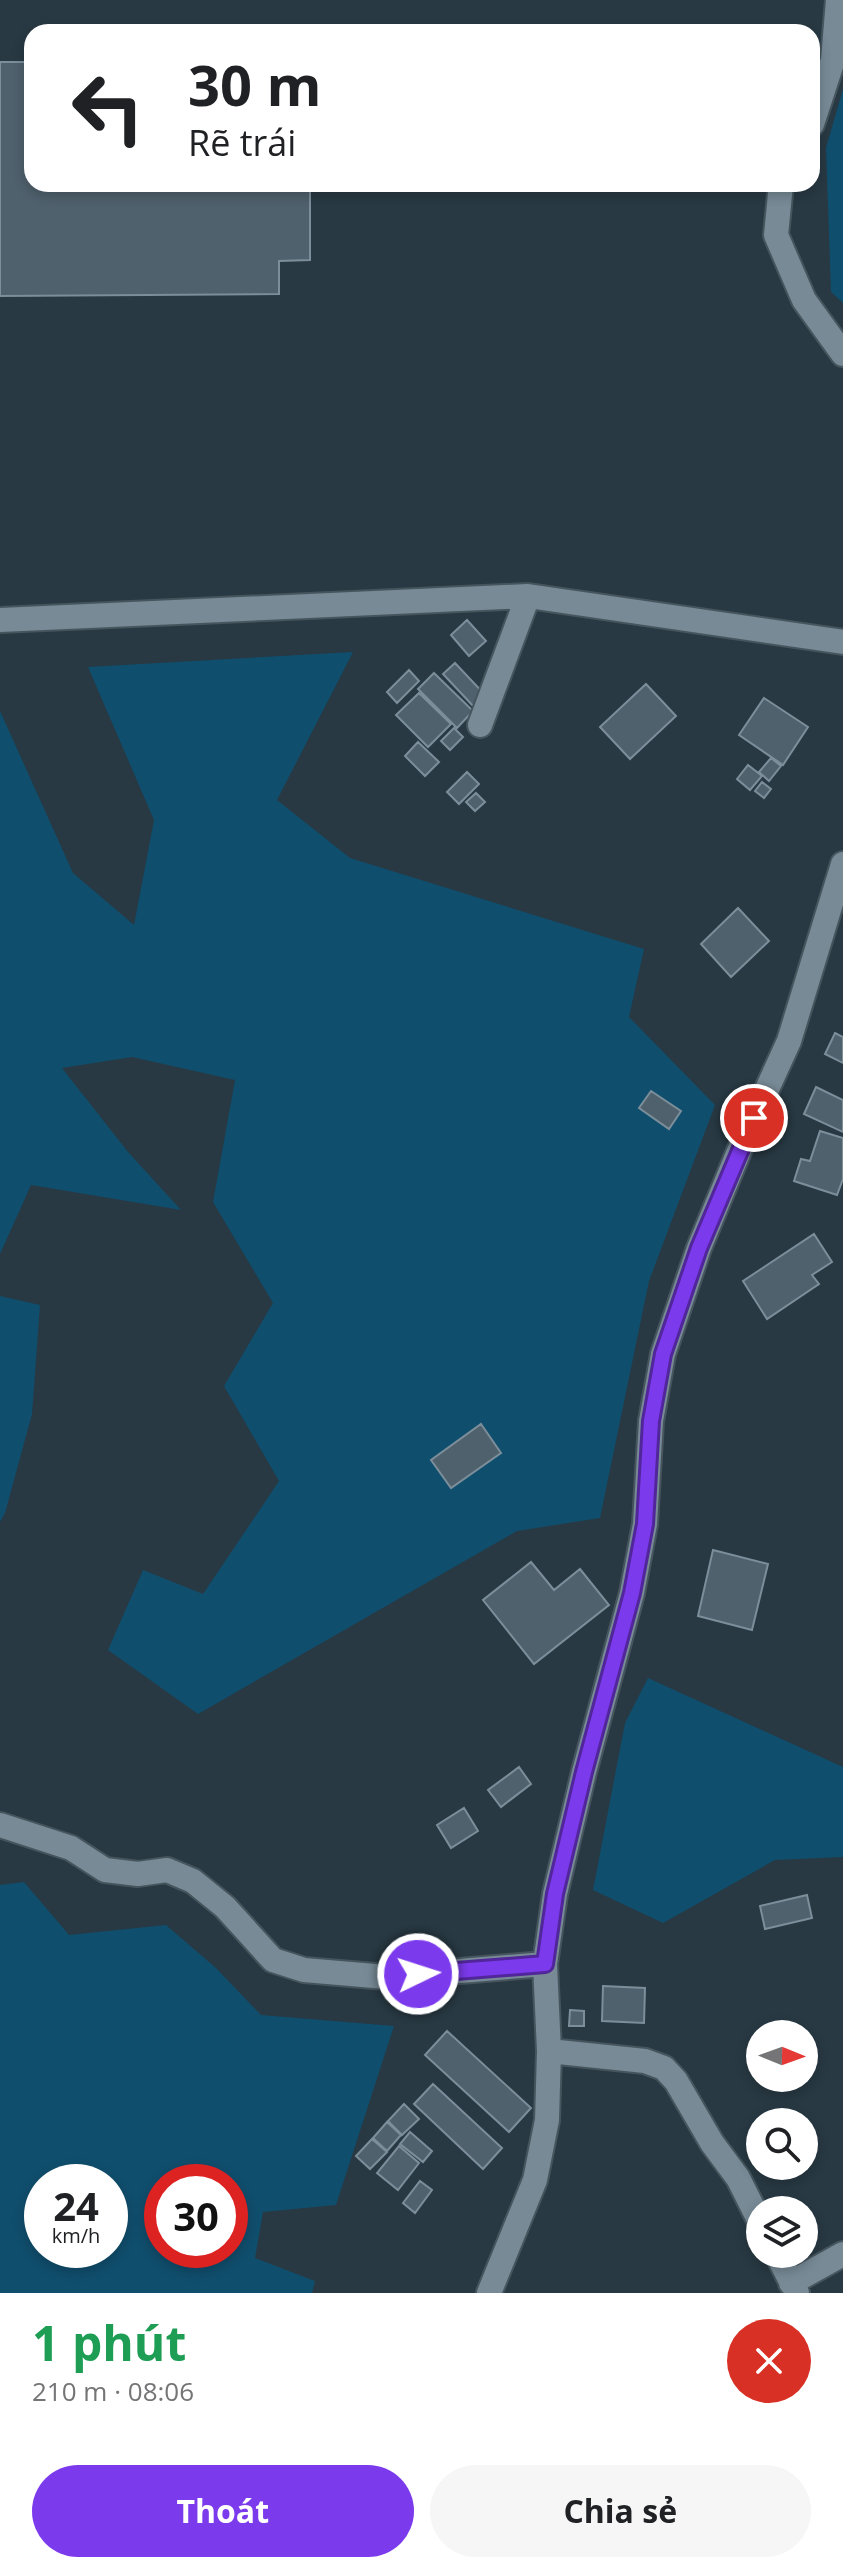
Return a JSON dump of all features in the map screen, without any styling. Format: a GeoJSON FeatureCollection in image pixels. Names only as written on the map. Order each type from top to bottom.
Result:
{"type":"FeatureCollection","features":[{"type":"Feature","properties":{"kind":"street"},"geometry":{"type":"LineString","coordinates":[[820,100],[833,60],[838,0]]}},
{"type":"Feature","properties":{"kind":"street"},"geometry":{"type":"LineString","coordinates":[[780,192],[776,235],[804,300],[843,354]]}},
{"type":"Feature","properties":{"kind":"street"},"geometry":{"type":"LineString","coordinates":[[480,725],[528,596]]}},
{"type":"Feature","properties":{"kind":"street"},"geometry":{"type":"LineString","coordinates":[[0,620],[528,596],[843,642]]}},
{"type":"Feature","properties":{"kind":"street"},"geometry":{"type":"LineString","coordinates":[[489,2293],[535,2180],[547,2120],[549,2051],[545,1964],[559,1879],[584,1772],[632,1593],[645,1524],[651,1421],[663,1354],[699,1248],[789,1041],[843,864]]}},
{"type":"Feature","properties":{"kind":"street"},"geometry":{"type":"LineString","coordinates":[[0,1825],[71,1848],[105,1870],[138,1874],[167,1870],[193,1881],[225,1907],[273,1960],[304,1970],[386,1977],[545,1964]]}},
{"type":"Feature","properties":{"kind":"street"},"geometry":{"type":"LineString","coordinates":[[549,2051],[645,2061],[664,2068],[676,2081],[747,2196]]}},
{"type":"Feature","properties":{"kind":"street"},"geometry":{"type":"LineString","coordinates":[[784,2268],[794,2288],[843,2254]]}},
{"type":"Feature","properties":{"kind":"shaded area"},"geometry":{"type":"Polygon","coordinates":[[[843,89],[843,303],[831,292],[826,148],[843,89]]]}},
{"type":"Feature","properties":{"kind":"shaded area"},"geometry":{"type":"Polygon","coordinates":[[[353,652],[277,800],[350,858],[644,949],[629,1017],[715,1105],[649,1281],[600,1518],[517,1531],[198,1714],[108,1650],[143,1570],[203,1594],[279,1481],[224,1386],[273,1303],[213,1202],[235,1080],[132,1057],[62,1068],[128,1152],[181,1210],[31,1185],[0,1254],[0,711],[73,873],[134,925],[154,820],[88,667],[353,652]]]}},
{"type":"Feature","properties":{"kind":"shaded area"},"geometry":{"type":"Polygon","coordinates":[[[0,1296],[40,1305],[32,1414],[0,1522],[0,1296]]]}},
{"type":"Feature","properties":{"kind":"shaded area"},"geometry":{"type":"Polygon","coordinates":[[[648,1678],[843,1767],[843,1857],[775,1860],[663,1923],[593,1890],[625,1723],[648,1678]]]}},
{"type":"Feature","properties":{"kind":"shaded area"},"geometry":{"type":"Polygon","coordinates":[[[24,1882],[69,1935],[166,1925],[216,1968],[261,2015],[394,2026],[336,2205],[263,2212],[255,2258],[315,2281],[312,2293],[0,2293],[0,1885],[24,1882]]]}},
{"type":"Feature","properties":{"kind":"building"},"geometry":{"type":"Polygon","coordinates":[[[0,62],[24,62],[24,192],[310,192],[310,260],[279,261],[279,294],[0,296],[0,62]]]}},
{"type":"Feature","properties":{"kind":"building"},"geometry":{"type":"Polygon","coordinates":[[[467,620],[486,641],[469,656],[451,635],[467,620]]]}},
{"type":"Feature","properties":{"kind":"building"},"geometry":{"type":"Polygon","coordinates":[[[455,663],[487,697],[475,708],[443,674],[455,663]]]}},
{"type":"Feature","properties":{"kind":"building"},"geometry":{"type":"Polygon","coordinates":[[[409,670],[419,681],[397,703],[387,692],[409,670]]]}},
{"type":"Feature","properties":{"kind":"building"},"geometry":{"type":"Polygon","coordinates":[[[434,673],[473,711],[457,728],[418,689],[434,673]]]}},
{"type":"Feature","properties":{"kind":"building"},"geometry":{"type":"Polygon","coordinates":[[[646,684],[676,716],[630,759],[600,727],[646,684]]]}},
{"type":"Feature","properties":{"kind":"building"},"geometry":{"type":"Polygon","coordinates":[[[419,693],[451,724],[428,747],[396,715],[419,693]]]}},
{"type":"Feature","properties":{"kind":"building"},"geometry":{"type":"Polygon","coordinates":[[[764,698],[808,727],[783,765],[739,735],[764,698]]]}},
{"type":"Feature","properties":{"kind":"building"},"geometry":{"type":"Polygon","coordinates":[[[454,728],[463,737],[450,750],[441,741],[454,728]]]}},
{"type":"Feature","properties":{"kind":"building"},"geometry":{"type":"Polygon","coordinates":[[[418,742],[439,762],[425,776],[405,756],[418,742]]]}},
{"type":"Feature","properties":{"kind":"building"},"geometry":{"type":"Polygon","coordinates":[[[771,758],[781,766],[769,781],[759,772],[771,758]]]}},
{"type":"Feature","properties":{"kind":"building"},"geometry":{"type":"Polygon","coordinates":[[[748,765],[762,776],[750,790],[737,779],[748,765]]]}},
{"type":"Feature","properties":{"kind":"building"},"geometry":{"type":"Polygon","coordinates":[[[467,772],[479,784],[459,804],[447,792],[467,772]]]}},
{"type":"Feature","properties":{"kind":"building"},"geometry":{"type":"Polygon","coordinates":[[[762,782],[771,789],[764,798],[755,791],[762,782]]]}},
{"type":"Feature","properties":{"kind":"building"},"geometry":{"type":"Polygon","coordinates":[[[476,793],[485,802],[475,811],[466,802],[476,793]]]}},
{"type":"Feature","properties":{"kind":"building"},"geometry":{"type":"Polygon","coordinates":[[[738,908],[769,941],[731,977],[701,944],[738,908]]]}},
{"type":"Feature","properties":{"kind":"building"},"geometry":{"type":"Polygon","coordinates":[[[835,1033],[843,1037],[843,1063],[825,1054],[835,1033]]]}},
{"type":"Feature","properties":{"kind":"building"},"geometry":{"type":"Polygon","coordinates":[[[816,1087],[843,1100],[843,1132],[804,1114],[816,1087]]]}},
{"type":"Feature","properties":{"kind":"building"},"geometry":{"type":"Polygon","coordinates":[[[651,1091],[681,1111],[669,1129],[639,1108],[651,1091]]]}},
{"type":"Feature","properties":{"kind":"building"},"geometry":{"type":"Polygon","coordinates":[[[820,1131],[843,1138],[843,1179],[837,1195],[794,1181],[801,1159],[810,1161],[820,1131]]]}},
{"type":"Feature","properties":{"kind":"building"},"geometry":{"type":"Polygon","coordinates":[[[814,1234],[832,1262],[812,1275],[819,1284],[767,1319],[743,1281],[814,1234]]]}},
{"type":"Feature","properties":{"kind":"building"},"geometry":{"type":"Polygon","coordinates":[[[481,1424],[501,1453],[451,1488],[431,1460],[481,1424]]]}},
{"type":"Feature","properties":{"kind":"building"},"geometry":{"type":"Polygon","coordinates":[[[713,1550],[768,1564],[752,1630],[698,1616],[713,1550]]]}},
{"type":"Feature","properties":{"kind":"building"},"geometry":{"type":"Polygon","coordinates":[[[531,1562],[554,1590],[580,1569],[609,1605],[534,1664],[483,1600],[531,1562]]]}},
{"type":"Feature","properties":{"kind":"building"},"geometry":{"type":"Polygon","coordinates":[[[519,1767],[531,1784],[501,1807],[488,1790],[519,1767]]]}},
{"type":"Feature","properties":{"kind":"building"},"geometry":{"type":"Polygon","coordinates":[[[464,1808],[478,1831],[451,1848],[437,1825],[464,1808]]]}},
{"type":"Feature","properties":{"kind":"building"},"geometry":{"type":"Polygon","coordinates":[[[807,1895],[812,1918],[765,1929],[760,1906],[807,1895]]]}},
{"type":"Feature","properties":{"kind":"building"},"geometry":{"type":"Polygon","coordinates":[[[603,1986],[645,1988],[644,2023],[602,2021],[603,1986]]]}},
{"type":"Feature","properties":{"kind":"building"},"geometry":{"type":"Polygon","coordinates":[[[570,2010],[584,2011],[584,2026],[569,2026],[570,2010]]]}},
{"type":"Feature","properties":{"kind":"building"},"geometry":{"type":"Polygon","coordinates":[[[447,2031],[531,2108],[509,2132],[425,2055],[447,2031]]]}},
{"type":"Feature","properties":{"kind":"building"},"geometry":{"type":"Polygon","coordinates":[[[433,2084],[502,2148],[483,2169],[414,2104],[433,2084]]]}},
{"type":"Feature","properties":{"kind":"building"},"geometry":{"type":"Polygon","coordinates":[[[404,2104],[419,2119],[402,2135],[388,2121],[404,2104]]]}},
{"type":"Feature","properties":{"kind":"building"},"geometry":{"type":"Polygon","coordinates":[[[387,2122],[401,2135],[387,2151],[373,2138],[387,2122]]]}},
{"type":"Feature","properties":{"kind":"building"},"geometry":{"type":"Polygon","coordinates":[[[410,2132],[432,2151],[423,2162],[400,2144],[410,2132]]]}},
{"type":"Feature","properties":{"kind":"building"},"geometry":{"type":"Polygon","coordinates":[[[372,2139],[387,2152],[370,2169],[356,2156],[372,2139]]]}},
{"type":"Feature","properties":{"kind":"building"},"geometry":{"type":"Polygon","coordinates":[[[399,2146],[419,2163],[398,2190],[377,2173],[399,2146]]]}},
{"type":"Feature","properties":{"kind":"building"},"geometry":{"type":"Polygon","coordinates":[[[420,2181],[432,2190],[415,2213],[403,2203],[420,2181]]]}},
{"type":"Feature","properties":{"kind":"route"},"geometry":{"type":"LineString","coordinates":[[418,1974],[545,1964],[555,1894],[632,1593],[645,1524],[651,1421],[663,1354],[699,1248],[754,1118]]}}]}
